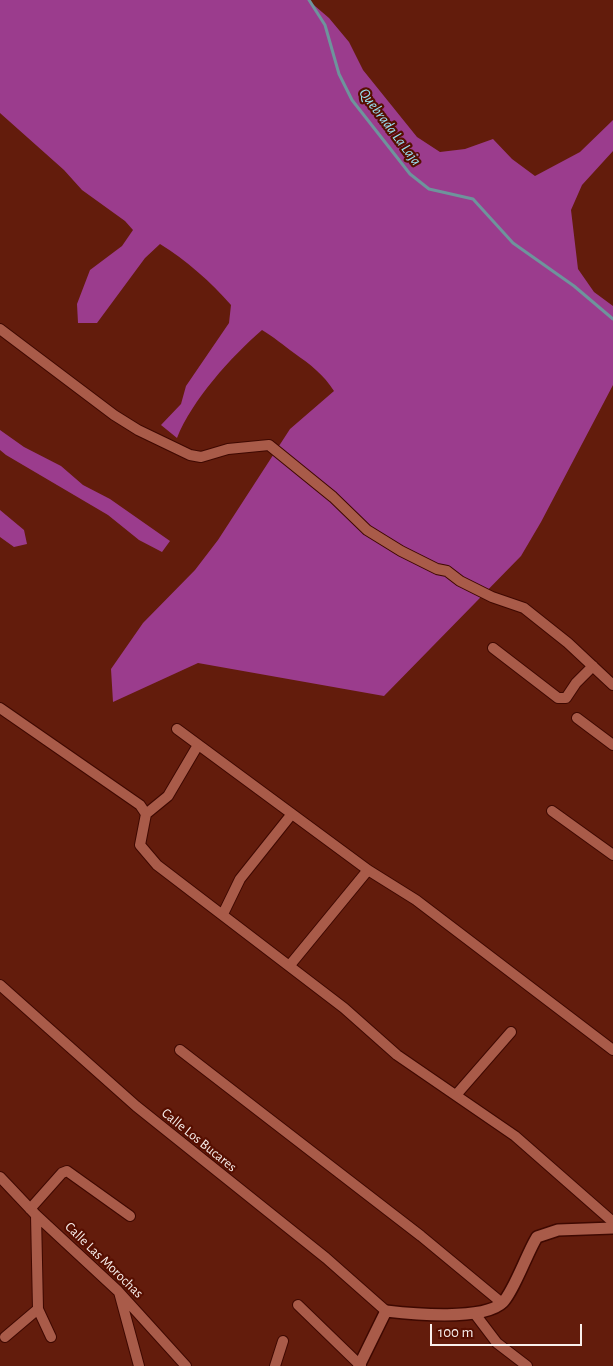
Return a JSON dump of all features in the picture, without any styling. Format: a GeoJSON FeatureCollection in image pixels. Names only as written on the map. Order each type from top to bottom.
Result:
{"type":"FeatureCollection","features":[{"type":"Feature","properties":{"kind":"street"},"geometry":{"type":"LineString","coordinates":[[0,329],[114,415],[138,430],[190,455],[201,457],[228,449],[269,445],[333,497],[367,530],[401,551],[447,571],[492,597],[524,608],[568,643],[613,685]]}},
{"type":"Feature","properties":{"kind":"street"},"geometry":{"type":"LineString","coordinates":[[493,648],[558,698],[566,698],[576,683],[593,666]]}},
{"type":"Feature","properties":{"kind":"street"},"geometry":{"type":"LineString","coordinates":[[0,708],[140,805],[146,814]]}},
{"type":"Feature","properties":{"kind":"street"},"geometry":{"type":"LineString","coordinates":[[576,718],[613,745]]}},
{"type":"Feature","properties":{"kind":"street"},"geometry":{"type":"LineString","coordinates":[[177,729],[290,815],[368,870],[416,900],[613,1050]]}},
{"type":"Feature","properties":{"kind":"street"},"geometry":{"type":"LineString","coordinates":[[198,745],[168,796],[146,814],[140,845],[144,853],[351,1014],[397,1054],[515,1136],[613,1222]]}},
{"type":"Feature","properties":{"kind":"street"},"geometry":{"type":"LineString","coordinates":[[552,811],[613,855]]}},
{"type":"Feature","properties":{"kind":"street"},"geometry":{"type":"LineString","coordinates":[[223,914],[240,879],[290,815]]}},
{"type":"Feature","properties":{"kind":"street"},"geometry":{"type":"LineString","coordinates":[[290,966],[368,870]]}},
{"type":"Feature","properties":{"kind":"street","name":"Calle Los Bucares"},"geometry":{"type":"LineString","coordinates":[[0,985],[136,1106],[326,1258],[386,1311]]}},
{"type":"Feature","properties":{"kind":"street"},"geometry":{"type":"LineString","coordinates":[[456,1095],[511,1032]]}},
{"type":"Feature","properties":{"kind":"street"},"geometry":{"type":"LineString","coordinates":[[180,1050],[421,1236],[502,1302]]}},
{"type":"Feature","properties":{"kind":"street"},"geometry":{"type":"LineString","coordinates":[[52,1337],[38,1309],[33,1212],[62,1173],[67,1171],[130,1216]]}},
{"type":"Feature","properties":{"kind":"street","name":"Calle Las Morochas"},"geometry":{"type":"LineString","coordinates":[[2,1184],[118,1290],[186,1366]]}},
{"type":"Feature","properties":{"kind":"street"},"geometry":{"type":"LineString","coordinates":[[298,1304],[360,1365],[386,1311],[475,1314],[502,1302],[537,1238],[558,1230],[613,1228]]}},
{"type":"Feature","properties":{"kind":"street"},"geometry":{"type":"LineString","coordinates":[[118,1290],[139,1366]]}},
{"type":"Feature","properties":{"kind":"street"},"geometry":{"type":"LineString","coordinates":[[5,1337],[38,1309]]}},
{"type":"Feature","properties":{"kind":"street"},"geometry":{"type":"LineString","coordinates":[[475,1314],[497,1344],[526,1366]]}},
{"type":"Feature","properties":{"kind":"street"},"geometry":{"type":"LineString","coordinates":[[275,1366],[283,1341]]}},
{"type":"Feature","properties":{"kind":"shaded area"},"geometry":{"type":"Polygon","coordinates":[[[0,0],[308,0],[329,18],[349,42],[363,70],[417,137],[440,152],[465,149],[493,139],[512,159],[535,176],[580,152],[613,120],[613,151],[582,185],[571,210],[578,269],[594,292],[613,306],[613,385],[541,522],[521,556],[384,696],[198,663],[113,702],[111,669],[143,623],[195,570],[218,540],[290,429],[334,391],[326,380],[311,366],[262,330],[225,366],[202,394],[177,438],[161,425],[181,404],[186,386],[229,323],[231,305],[198,272],[160,244],[145,258],[97,323],[78,323],[77,304],[90,270],[122,246],[133,230],[125,221],[82,190],[64,170],[0,113],[0,0]]]}},
{"type":"Feature","properties":{"kind":"shaded area"},"geometry":{"type":"Polygon","coordinates":[[[0,430],[24,447],[61,466],[83,485],[110,499],[170,541],[162,552],[139,540],[108,515],[6,455],[0,450],[0,430]]]}},
{"type":"Feature","properties":{"kind":"shaded area"},"geometry":{"type":"Polygon","coordinates":[[[0,510],[24,530],[27,544],[14,547],[0,537],[0,510]]]}},
{"type":"Feature","properties":{"kind":"waterway","name":"Quebrada La Laja"},"geometry":{"type":"LineString","coordinates":[[309,0],[325,25],[339,74],[352,100],[410,174],[429,189],[473,199],[513,243],[574,286],[613,319]]}}]}
